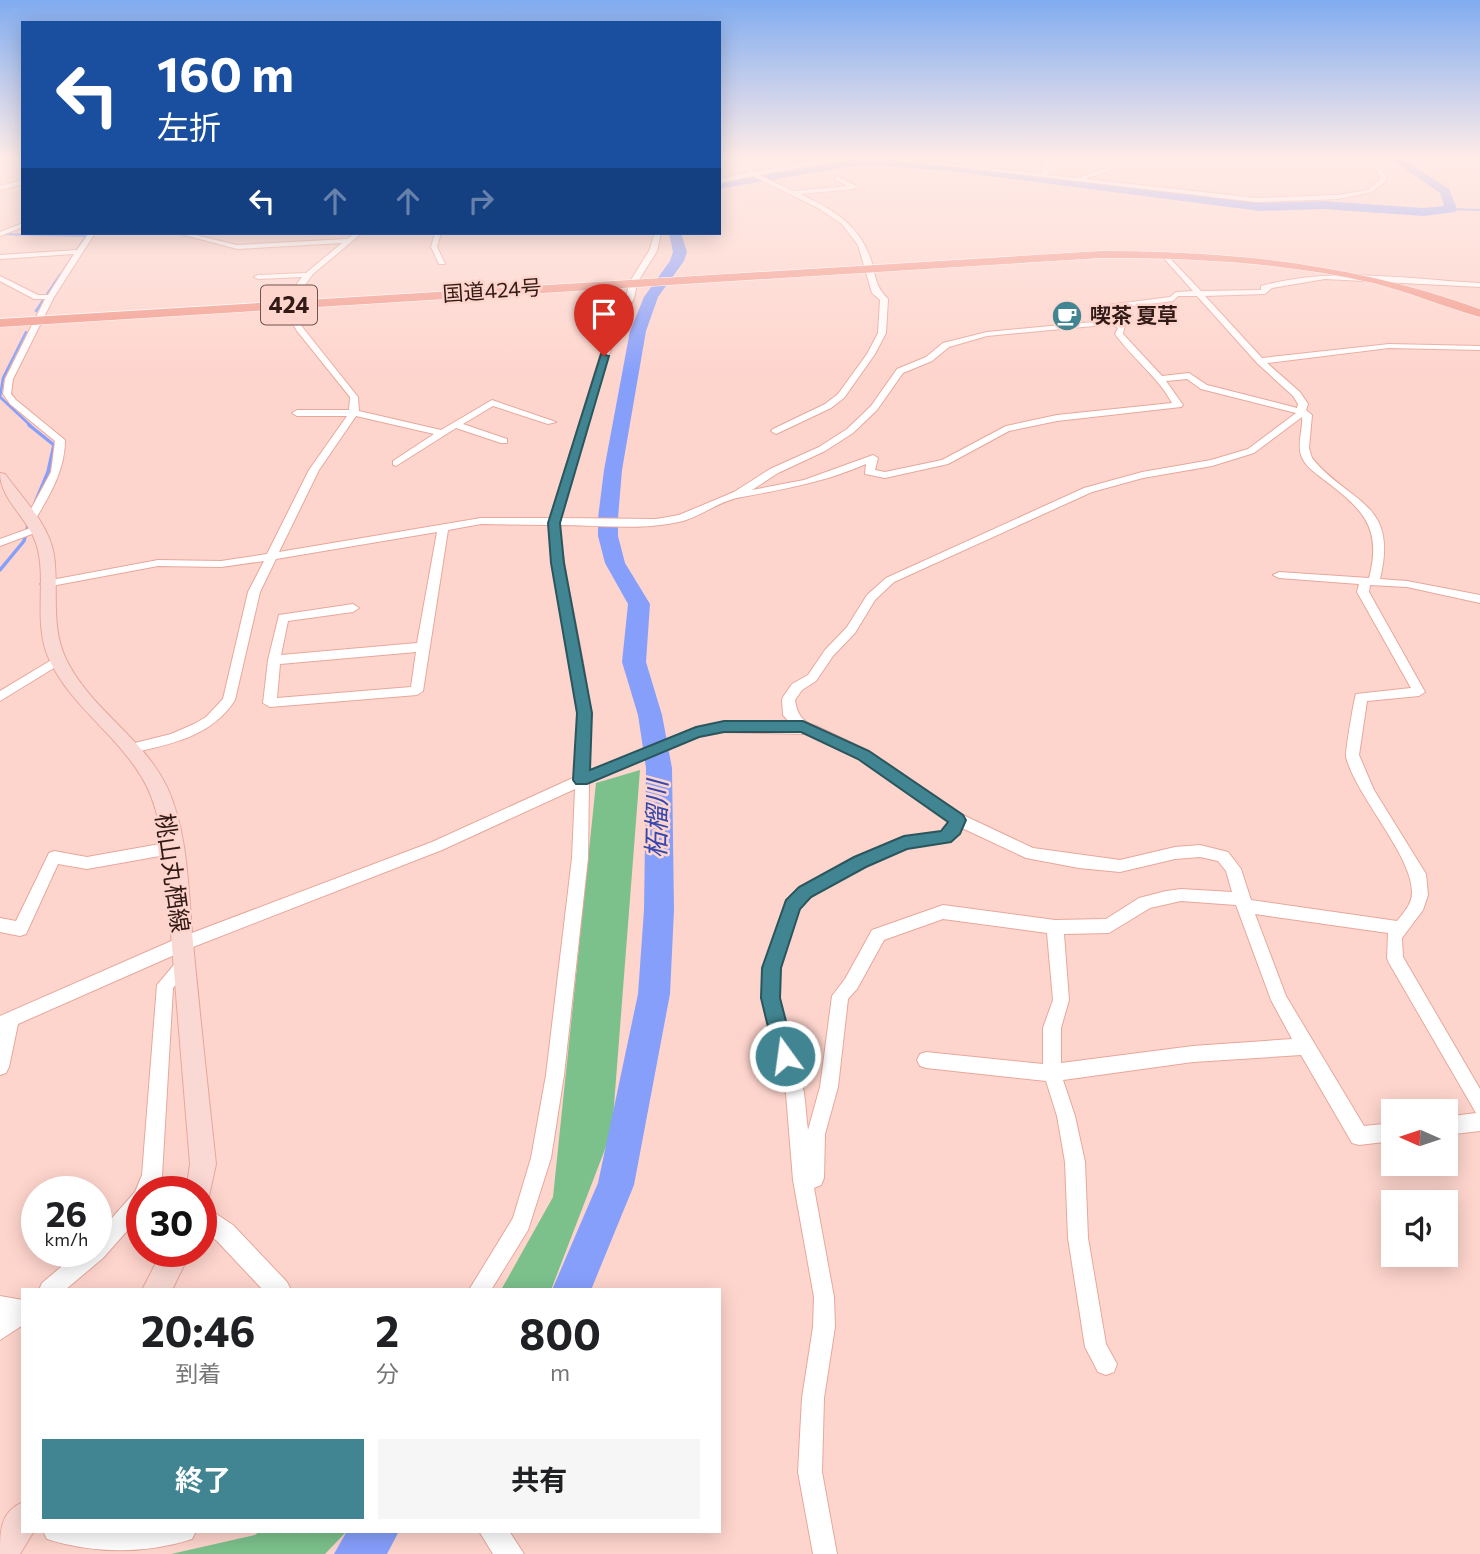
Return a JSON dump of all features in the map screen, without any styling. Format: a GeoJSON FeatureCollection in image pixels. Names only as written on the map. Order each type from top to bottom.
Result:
{"type":"FeatureCollection","features":[{"type":"Feature","properties":{"kind":"highway","name":"国道424号"},"geometry":{"type":"LineString","coordinates":[[0,323],[870,267],[1073,255],[1163,254],[1268,263],[1374,281],[1434,296],[1480,313]]}},
{"type":"Feature","properties":{"kind":"main road","name":"桃山丸栖線"},"geometry":{"type":"LineString","coordinates":[[0,477],[33,525],[46,551],[48,633],[58,660],[76,688],[132,748],[157,788],[171,848],[182,944],[202,1164],[201,1176]]}},
{"type":"Feature","properties":{"kind":"main road"},"geometry":{"type":"LineString","coordinates":[[157,1288],[168,1267]]}},
{"type":"Feature","properties":{"kind":"street"},"geometry":{"type":"LineString","coordinates":[[776,431],[828,406],[841,396],[872,354],[882,333],[884,299],[876,293],[870,267],[853,232]]}},
{"type":"Feature","properties":{"kind":"street"},"geometry":{"type":"LineString","coordinates":[[0,543],[33,525],[49,489],[61,451],[60,440],[24,412],[7,394],[9,379],[38,321],[46,298],[75,252],[90,235]]}},
{"type":"Feature","properties":{"kind":"street"},"geometry":{"type":"LineString","coordinates":[[188,235],[237,247],[349,241]]}},
{"type":"Feature","properties":{"kind":"street"},"geometry":{"type":"LineString","coordinates":[[132,748],[199,730],[219,716],[229,700],[254,592],[314,470],[354,413],[354,397],[300,329],[286,305],[308,275],[356,235]]}},
{"type":"Feature","properties":{"kind":"street"},"geometry":{"type":"LineString","coordinates":[[437,235],[434,247],[442,262]]}},
{"type":"Feature","properties":{"kind":"street"},"geometry":{"type":"LineString","coordinates":[[480,1288],[521,1223],[541,1158],[555,1075],[580,858],[588,777],[584,713],[558,563],[559,523],[604,356],[635,282],[653,251],[657,235]]}},
{"type":"Feature","properties":{"kind":"street"},"geometry":{"type":"LineString","coordinates":[[0,257],[75,252]]}},
{"type":"Feature","properties":{"kind":"street"},"geometry":{"type":"LineString","coordinates":[[1163,254],[1260,361],[1297,394],[1303,404],[1300,411],[1276,435],[1251,451],[1212,463],[1142,475],[1088,490],[890,580],[871,598],[851,630],[829,653],[812,678],[797,687],[788,700],[790,715],[803,727],[864,755],[958,820],[1031,854],[1120,866],[1175,853],[1200,851],[1223,856],[1233,869],[1253,934],[1279,1000],[1359,1136],[1381,1133]]}},
{"type":"Feature","properties":{"kind":"street"},"geometry":{"type":"LineString","coordinates":[[258,277],[308,275]]}},
{"type":"Feature","properties":{"kind":"street"},"geometry":{"type":"LineString","coordinates":[[0,278],[46,298]]}},
{"type":"Feature","properties":{"kind":"street"},"geometry":{"type":"LineString","coordinates":[[738,494],[780,491],[843,471],[873,458],[869,471],[885,475],[945,462],[1006,429],[1057,418],[1178,405],[1126,345],[1119,334],[1122,327],[1094,309],[1173,299],[1176,294],[1265,292],[1264,288],[1270,286],[1325,278],[1480,285]]}},
{"type":"Feature","properties":{"kind":"street"},"geometry":{"type":"LineString","coordinates":[[46,584],[158,563],[221,564],[481,521],[656,522],[681,518],[738,494],[774,471],[822,449],[850,431],[874,408],[900,371],[929,359],[946,345],[987,334],[1094,324],[1111,319]]}},
{"type":"Feature","properties":{"kind":"street"},"geometry":{"type":"LineString","coordinates":[[1260,361],[1389,346],[1480,348]]}},
{"type":"Feature","properties":{"kind":"street"},"geometry":{"type":"LineString","coordinates":[[1158,379],[1189,376],[1204,387],[1307,415],[1308,426],[1303,444],[1306,456],[1318,471],[1364,505],[1379,533],[1380,560],[1363,592],[1419,692],[1361,697],[1361,711],[1352,755],[1368,792],[1418,874],[1420,895],[1415,910],[1395,936],[1395,958],[1480,1106]]}},
{"type":"Feature","properties":{"kind":"street"},"geometry":{"type":"LineString","coordinates":[[396,463],[492,402],[551,422]]}},
{"type":"Feature","properties":{"kind":"street"},"geometry":{"type":"LineString","coordinates":[[297,413],[354,413],[442,433]]}},
{"type":"Feature","properties":{"kind":"street"},"geometry":{"type":"LineString","coordinates":[[455,425],[503,441]]}},
{"type":"Feature","properties":{"kind":"street"},"geometry":{"type":"LineString","coordinates":[[354,608],[283,618],[274,660],[270,704],[417,691],[443,526]]}},
{"type":"Feature","properties":{"kind":"street"},"geometry":{"type":"LineString","coordinates":[[1279,575],[1369,581],[1450,591],[1480,600]]}},
{"type":"Feature","properties":{"kind":"street"},"geometry":{"type":"LineString","coordinates":[[274,660],[423,648]]}},
{"type":"Feature","properties":{"kind":"street"},"geometry":{"type":"LineString","coordinates":[[0,697],[58,660]]}},
{"type":"Feature","properties":{"kind":"street"},"geometry":{"type":"LineString","coordinates":[[0,1067],[5,1022],[182,944],[437,846],[588,777],[696,733],[724,727],[803,727]]}},
{"type":"Feature","properties":{"kind":"street"},"geometry":{"type":"LineString","coordinates":[[825,1554],[810,1472],[813,1398],[824,1327],[824,1297],[803,1180],[795,1094],[770,998],[771,968],[792,906],[805,892],[904,842],[945,837],[954,830],[958,820]]}},
{"type":"Feature","properties":{"kind":"street"},"geometry":{"type":"LineString","coordinates":[[0,925],[20,929],[54,856],[88,863],[171,848]]}},
{"type":"Feature","properties":{"kind":"street"},"geometry":{"type":"LineString","coordinates":[[803,1180],[814,1178],[816,1134],[829,1087],[840,996],[851,984],[878,935],[943,912],[1055,926],[1109,926],[1145,903],[1181,895],[1245,902],[1402,928]]}},
{"type":"Feature","properties":{"kind":"street"},"geometry":{"type":"LineString","coordinates":[[1055,926],[1061,1000],[1052,1027],[1052,1073],[1066,1116],[1075,1162],[1078,1238],[1096,1347],[1106,1364]]}},
{"type":"Feature","properties":{"kind":"street"},"geometry":{"type":"LineString","coordinates":[[152,1176],[165,985],[184,965]]}},
{"type":"Feature","properties":{"kind":"street"},"geometry":{"type":"LineString","coordinates":[[926,1060],[1052,1073],[1192,1054],[1307,1046]]}},
{"type":"Feature","properties":{"kind":"street"},"geometry":{"type":"LineString","coordinates":[[1458,1125],[1480,1122]]}},
{"type":"Feature","properties":{"kind":"street"},"geometry":{"type":"LineString","coordinates":[[112,1233],[126,1217]]}},
{"type":"Feature","properties":{"kind":"street"},"geometry":{"type":"LineString","coordinates":[[217,1227],[277,1288]]}},
{"type":"Feature","properties":{"kind":"street"},"geometry":{"type":"LineString","coordinates":[[51,1288],[77,1267]]}},
{"type":"Feature","properties":{"kind":"street"},"geometry":{"type":"LineString","coordinates":[[0,1307],[21,1311]]}},
{"type":"Feature","properties":{"kind":"street"},"geometry":{"type":"LineString","coordinates":[[0,1329],[21,1313]]}},
{"type":"Feature","properties":{"kind":"street"},"geometry":{"type":"LineString","coordinates":[[63,1533],[94,1541],[166,1541],[180,1533]]}},
{"type":"Feature","properties":{"kind":"street"},"geometry":{"type":"LineString","coordinates":[[494,1533],[510,1554]]}},
{"type":"Feature","properties":{"kind":"green space"},"geometry":{"type":"Polygon","coordinates":[[[640,770],[612,1131],[552,1288],[502,1288],[553,1197],[596,783],[640,770]]]}},
{"type":"Feature","properties":{"kind":"green space"},"geometry":{"type":"Polygon","coordinates":[[[345,1533],[325,1554],[171,1554],[255,1535],[345,1533]]]}},
{"type":"Feature","properties":{"kind":"waterway"},"geometry":{"type":"LineString","coordinates":[[0,234],[21,234]]}},
{"type":"Feature","properties":{"kind":"waterway"},"geometry":{"type":"LineString","coordinates":[[43,235],[86,236],[59,277]]}},
{"type":"Feature","properties":{"kind":"waterway","name":"柘榴川"},"geometry":{"type":"LineString","coordinates":[[572,1288],[616,1185],[654,994],[659,910],[659,768],[650,715],[634,662],[639,604],[615,563],[608,536],[608,518],[613,470],[638,331],[651,297],[677,261],[680,252],[676,235]]}},
{"type":"Feature","properties":{"kind":"waterway"},"geometry":{"type":"LineString","coordinates":[[36,311],[60,275]]}},
{"type":"Feature","properties":{"kind":"waterway"},"geometry":{"type":"LineString","coordinates":[[26,332],[3,378],[0,397],[31,426]]}},
{"type":"Feature","properties":{"kind":"waterway"},"geometry":{"type":"LineString","coordinates":[[29,425],[54,445],[48,472],[35,503]]}},
{"type":"Feature","properties":{"kind":"waterway"},"geometry":{"type":"LineString","coordinates":[[0,570],[24,541],[29,522]]}},
{"type":"Feature","properties":{"kind":"waterway","name":"柘榴川"},"geometry":{"type":"LineString","coordinates":[[357,1554],[375,1533]]}},
{"type":"Feature","properties":{"kind":"place","name":"喫茶 夏草"},"geometry":{"type":"Point","coordinates":[1067,316]}},
{"type":"Feature","properties":{"kind":"route"},"geometry":{"type":"LineString","coordinates":[[604,356],[554,523],[558,563],[584,713],[581,780],[696,733],[724,727],[754,725],[803,727],[864,755],[958,820],[954,830],[945,837],[904,842],[805,892],[792,906],[771,968],[770,998],[785,1056]]}}]}
